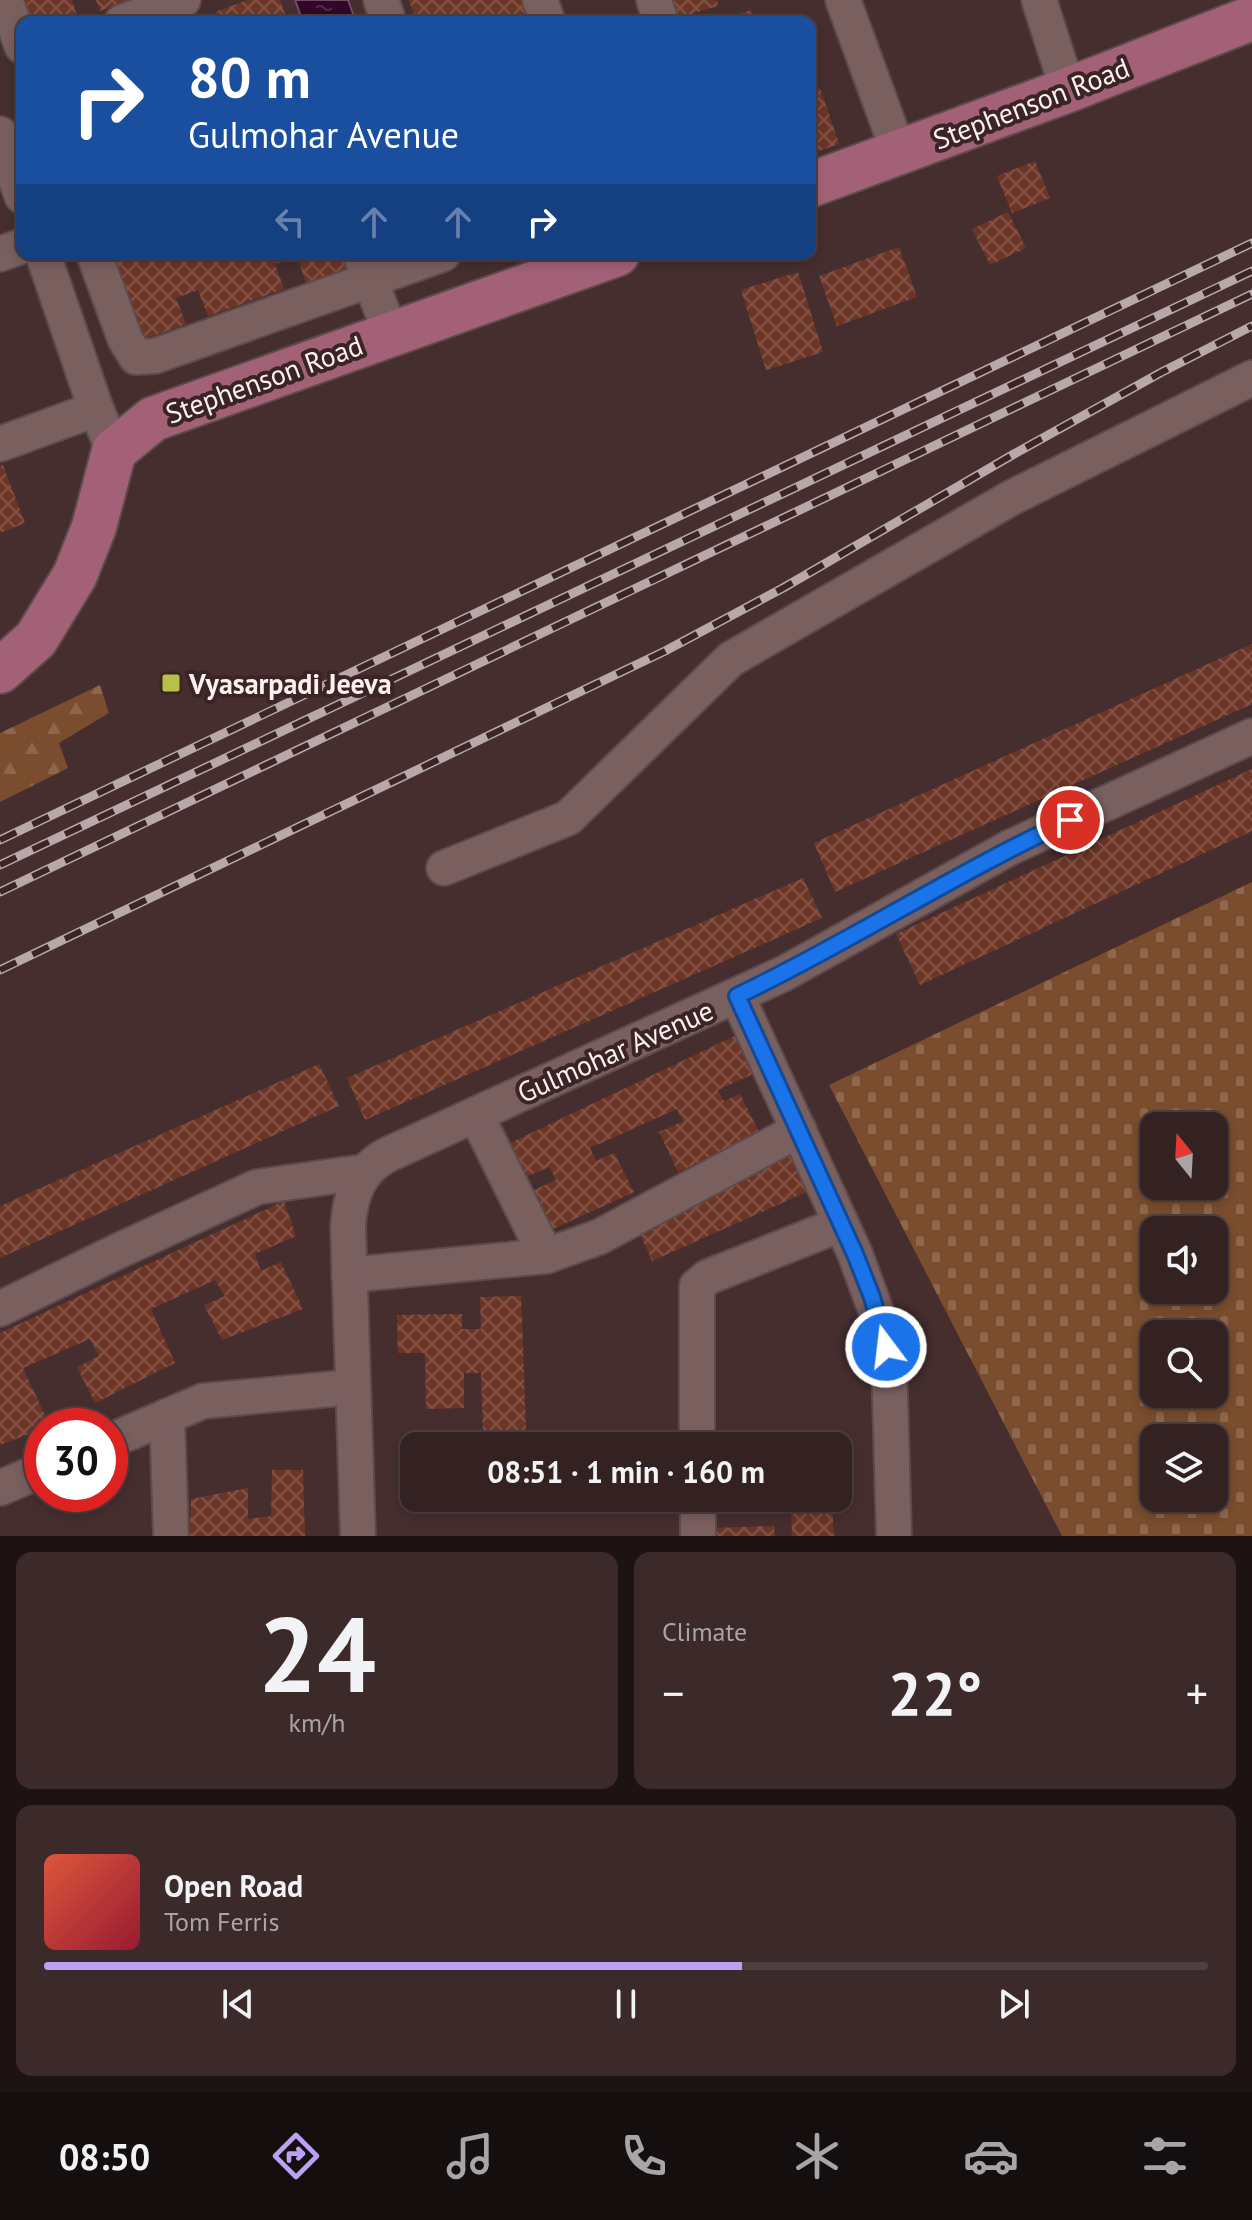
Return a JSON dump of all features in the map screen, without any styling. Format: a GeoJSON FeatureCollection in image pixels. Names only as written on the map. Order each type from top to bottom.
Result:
{"type":"FeatureCollection","features":[{"type":"Feature","properties":{"kind":"main road","name":"Stephenson Road"},"geometry":{"type":"LineString","coordinates":[[816,183],[1252,18]]}},
{"type":"Feature","properties":{"kind":"main road","name":"Stephenson Road"},"geometry":{"type":"LineString","coordinates":[[114,451],[153,419],[600,260]]}},
{"type":"Feature","properties":{"kind":"main road"},"geometry":{"type":"LineString","coordinates":[[0,671],[36,639],[75,575],[94,527],[114,451]]}},
{"type":"Feature","properties":{"kind":"street"},"geometry":{"type":"LineString","coordinates":[[5,0],[16,30]]}},
{"type":"Feature","properties":{"kind":"street"},"geometry":{"type":"LineString","coordinates":[[139,16],[183,0]]}},
{"type":"Feature","properties":{"kind":"street"},"geometry":{"type":"LineString","coordinates":[[843,0],[899,153]]}},
{"type":"Feature","properties":{"kind":"street"},"geometry":{"type":"LineString","coordinates":[[1039,0],[1068,90]]}},
{"type":"Feature","properties":{"kind":"street"},"geometry":{"type":"LineString","coordinates":[[0,134],[16,179]]}},
{"type":"Feature","properties":{"kind":"street"},"geometry":{"type":"LineString","coordinates":[[45,260],[96,409],[114,451]]}},
{"type":"Feature","properties":{"kind":"street"},"geometry":{"type":"LineString","coordinates":[[96,260],[125,339],[136,357],[155,356],[365,267],[407,260]]}},
{"type":"Feature","properties":{"kind":"street"},"geometry":{"type":"LineString","coordinates":[[365,267],[391,334]]}},
{"type":"Feature","properties":{"kind":"street"},"geometry":{"type":"LineString","coordinates":[[444,868],[568,818],[731,659],[1011,498],[1252,378]]}},
{"type":"Feature","properties":{"kind":"street"},"geometry":{"type":"LineString","coordinates":[[0,444],[96,409]]}},
{"type":"Feature","properties":{"kind":"street","name":"Gulmohar Avenue"},"geometry":{"type":"LineString","coordinates":[[363,1172],[387,1155],[737,996],[830,950],[1009,848],[1252,736]]}},
{"type":"Feature","properties":{"kind":"street"},"geometry":{"type":"LineString","coordinates":[[737,996],[841,1224],[883,1330],[889,1363],[894,1536]]}},
{"type":"Feature","properties":{"kind":"street"},"geometry":{"type":"LineString","coordinates":[[476,1115],[546,1256]]}},
{"type":"Feature","properties":{"kind":"street"},"geometry":{"type":"LineString","coordinates":[[349,1275],[546,1256],[599,1237],[799,1130]]}},
{"type":"Feature","properties":{"kind":"street"},"geometry":{"type":"LineString","coordinates":[[358,1536],[349,1210],[363,1172]]}},
{"type":"Feature","properties":{"kind":"street"},"geometry":{"type":"LineString","coordinates":[[0,1309],[257,1187],[363,1172]]}},
{"type":"Feature","properties":{"kind":"street"},"geometry":{"type":"LineString","coordinates":[[697,1432],[697,1286],[708,1277],[841,1224]]}},
{"type":"Feature","properties":{"kind":"street"},"geometry":{"type":"LineString","coordinates":[[128,1433],[203,1401],[353,1387]]}},
{"type":"Feature","properties":{"kind":"street"},"geometry":{"type":"LineString","coordinates":[[167,1416],[171,1536]]}},
{"type":"Feature","properties":{"kind":"street"},"geometry":{"type":"LineString","coordinates":[[0,1488],[24,1478]]}},
{"type":"Feature","properties":{"kind":"street"},"geometry":{"type":"LineString","coordinates":[[698,1512],[698,1536]]}},
{"type":"Feature","properties":{"kind":"green space"},"geometry":{"type":"Polygon","coordinates":[[[100,685],[109,713],[59,743],[68,768],[0,802],[0,733],[100,685]]]}},
{"type":"Feature","properties":{"kind":"green space"},"geometry":{"type":"Polygon","coordinates":[[[1252,882],[1252,1536],[1062,1536],[829,1085],[1252,882]]]}},
{"type":"Feature","properties":{"kind":"water"},"geometry":{"type":"Polygon","coordinates":[[[295,0],[348,0],[354,16],[301,16],[295,0]]]}},
{"type":"Feature","properties":{"kind":"building"},"geometry":{"type":"Polygon","coordinates":[[[20,0],[72,0],[77,16],[25,16],[20,0]]]}},
{"type":"Feature","properties":{"kind":"building"},"geometry":{"type":"Polygon","coordinates":[[[96,0],[129,0],[100,11],[96,0]]]}},
{"type":"Feature","properties":{"kind":"building"},"geometry":{"type":"Polygon","coordinates":[[[248,0],[280,0],[286,16],[217,16],[215,12],[248,0]]]}},
{"type":"Feature","properties":{"kind":"building"},"geometry":{"type":"Polygon","coordinates":[[[409,0],[522,0],[528,16],[415,16],[409,0]]]}},
{"type":"Feature","properties":{"kind":"building"},"geometry":{"type":"Polygon","coordinates":[[[669,0],[717,0],[718,6],[673,16],[669,0]]]}},
{"type":"Feature","properties":{"kind":"building"},"geometry":{"type":"Polygon","coordinates":[[[751,10],[753,16],[732,16],[751,10]]]}},
{"type":"Feature","properties":{"kind":"building"},"geometry":{"type":"Polygon","coordinates":[[[820,88],[839,144],[816,152],[816,90],[820,88]]]}},
{"type":"Feature","properties":{"kind":"building"},"geometry":{"type":"Polygon","coordinates":[[[1035,161],[1050,198],[1012,213],[997,176],[1035,161]]]}},
{"type":"Feature","properties":{"kind":"building"},"geometry":{"type":"Polygon","coordinates":[[[1008,212],[1026,248],[990,265],[972,229],[1008,212]]]}},
{"type":"Feature","properties":{"kind":"building"},"geometry":{"type":"Polygon","coordinates":[[[899,247],[917,297],[837,326],[819,276],[899,247]]]}},
{"type":"Feature","properties":{"kind":"building"},"geometry":{"type":"Polygon","coordinates":[[[111,260],[286,260],[275,264],[284,289],[208,316],[198,290],[176,298],[186,324],[139,341],[111,260]]]}},
{"type":"Feature","properties":{"kind":"building"},"geometry":{"type":"Polygon","coordinates":[[[298,260],[349,260],[352,267],[306,283],[298,260]]]}},
{"type":"Feature","properties":{"kind":"building"},"geometry":{"type":"Polygon","coordinates":[[[798,272],[823,352],[766,370],[741,290],[798,272]]]}},
{"type":"Feature","properties":{"kind":"building"},"geometry":{"type":"Polygon","coordinates":[[[3,465],[25,523],[0,533],[0,466],[3,465]]]}},
{"type":"Feature","properties":{"kind":"building"},"geometry":{"type":"Polygon","coordinates":[[[1252,644],[1252,704],[835,892],[814,843],[1252,644]]]}},
{"type":"Feature","properties":{"kind":"building"},"geometry":{"type":"Polygon","coordinates":[[[1252,769],[1252,831],[920,985],[896,934],[1252,769]]]}},
{"type":"Feature","properties":{"kind":"building"},"geometry":{"type":"Polygon","coordinates":[[[803,878],[822,918],[365,1120],[347,1078],[803,878]]]}},
{"type":"Feature","properties":{"kind":"building"},"geometry":{"type":"Polygon","coordinates":[[[743,1032],[762,1070],[718,1090],[724,1101],[740,1094],[760,1134],[678,1172],[659,1132],[683,1121],[677,1109],[590,1148],[596,1161],[614,1153],[634,1192],[551,1230],[532,1191],[556,1180],[549,1167],[523,1178],[508,1144],[743,1032]]]}},
{"type":"Feature","properties":{"kind":"building"},"geometry":{"type":"Polygon","coordinates":[[[319,1064],[339,1106],[0,1258],[0,1206],[319,1064]]]}},
{"type":"Feature","properties":{"kind":"building"},"geometry":{"type":"Polygon","coordinates":[[[793,1149],[811,1190],[652,1261],[634,1221],[793,1149]]]}},
{"type":"Feature","properties":{"kind":"building"},"geometry":{"type":"Polygon","coordinates":[[[284,1201],[296,1236],[255,1254],[261,1271],[281,1262],[303,1309],[222,1340],[204,1305],[225,1296],[215,1280],[151,1309],[175,1363],[95,1403],[77,1367],[99,1356],[90,1339],[23,1368],[42,1408],[24,1408],[24,1436],[0,1445],[0,1333],[284,1201]]]}},
{"type":"Feature","properties":{"kind":"building"},"geometry":{"type":"Polygon","coordinates":[[[521,1296],[526,1431],[483,1431],[481,1373],[464,1373],[464,1408],[426,1409],[425,1353],[398,1353],[397,1315],[462,1314],[462,1329],[481,1329],[480,1297],[521,1296]]]}},
{"type":"Feature","properties":{"kind":"building"},"geometry":{"type":"Polygon","coordinates":[[[272,1470],[303,1470],[305,1536],[190,1536],[191,1499],[248,1488],[248,1519],[271,1516],[272,1470]]]}},
{"type":"Feature","properties":{"kind":"building"},"geometry":{"type":"Polygon","coordinates":[[[791,1512],[832,1512],[834,1536],[792,1536],[791,1512]]]}},
{"type":"Feature","properties":{"kind":"building"},"geometry":{"type":"Polygon","coordinates":[[[774,1526],[775,1536],[713,1536],[713,1528],[774,1526]]]}},
{"type":"Feature","properties":{"kind":"railway"},"geometry":{"type":"LineString","coordinates":[[0,840],[1252,243]]}},
{"type":"Feature","properties":{"kind":"railway"},"geometry":{"type":"LineString","coordinates":[[0,865],[1252,271]]}},
{"type":"Feature","properties":{"kind":"railway"},"geometry":{"type":"LineString","coordinates":[[0,892],[1252,294]]}},
{"type":"Feature","properties":{"kind":"railway"},"geometry":{"type":"LineString","coordinates":[[0,970],[665,651],[783,588],[1160,373],[1252,326]]}},
{"type":"Feature","properties":{"kind":"place","name":"Vyasarpadi Jeeva"},"geometry":{"type":"Point","coordinates":[171,683]}},
{"type":"Feature","properties":{"kind":"route"},"geometry":{"type":"LineString","coordinates":[[886,1347],[883,1330],[855,1254],[737,996],[830,950],[1009,848],[1070,820]]}}]}
